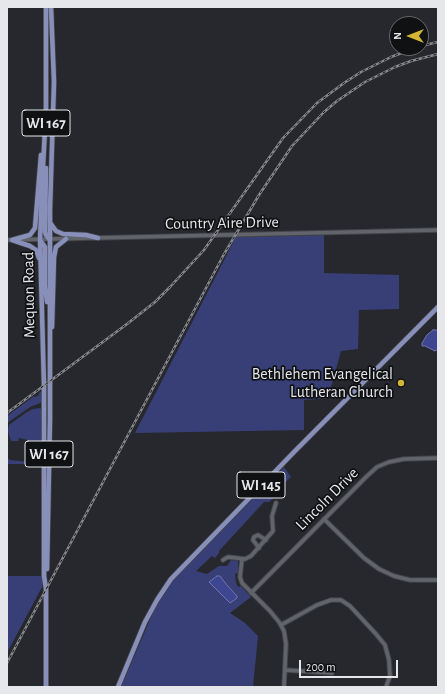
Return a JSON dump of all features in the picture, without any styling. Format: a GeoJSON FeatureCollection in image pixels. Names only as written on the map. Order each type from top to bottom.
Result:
{"type":"FeatureCollection","features":[{"type":"Feature","properties":{"kind":"main road","name":"Mequon Road"},"geometry":{"type":"LineString","coordinates":[[46,7],[45,140],[40,240],[44,386],[44,569],[46,582],[46,687]]}},
{"type":"Feature","properties":{"kind":"main road","name":"Mequon Road"},"geometry":{"type":"LineString","coordinates":[[46,582],[50,338],[49,239],[54,82],[51,7]]}},
{"type":"Feature","properties":{"kind":"main road"},"geometry":{"type":"LineString","coordinates":[[10,240],[30,235],[35,228],[39,167],[45,140]]}},
{"type":"Feature","properties":{"kind":"main road"},"geometry":{"type":"LineString","coordinates":[[44,155],[46,166],[45,232],[49,239]]}},
{"type":"Feature","properties":{"kind":"main road"},"geometry":{"type":"LineString","coordinates":[[50,221],[53,228],[63,234],[86,234],[98,238]]}},
{"type":"Feature","properties":{"kind":"main road"},"geometry":{"type":"LineString","coordinates":[[50,338],[52,330],[55,251],[59,244],[66,239]]}},
{"type":"Feature","properties":{"kind":"main road"},"geometry":{"type":"LineString","coordinates":[[10,240],[33,248],[38,254],[41,262]]}},
{"type":"Feature","properties":{"kind":"main road"},"geometry":{"type":"LineString","coordinates":[[40,240],[44,243],[45,247],[45,286],[50,325]]}},
{"type":"Feature","properties":{"kind":"main road","name":"WI 145"},"geometry":{"type":"LineString","coordinates":[[118,687],[145,622],[171,579],[294,452],[438,308]]}},
{"type":"Feature","properties":{"kind":"street","name":"Country Aire Drive"},"geometry":{"type":"LineString","coordinates":[[10,240],[438,230]]}},
{"type":"Feature","properties":{"kind":"street","name":"Lincoln Drive"},"geometry":{"type":"LineString","coordinates":[[251,593],[377,467],[389,462],[404,459],[438,458]]}},
{"type":"Feature","properties":{"kind":"street"},"geometry":{"type":"LineString","coordinates":[[222,560],[228,557],[242,559],[248,558],[266,540],[273,531],[272,513],[276,503]]}},
{"type":"Feature","properties":{"kind":"street"},"geometry":{"type":"LineString","coordinates":[[324,519],[364,558],[379,569],[394,576],[410,580],[438,580]]}},
{"type":"Feature","properties":{"kind":"street"},"geometry":{"type":"LineString","coordinates":[[258,548],[253,540],[254,537],[258,535],[266,540]]}},
{"type":"Feature","properties":{"kind":"street"},"geometry":{"type":"LineString","coordinates":[[242,559],[240,580],[243,586],[270,611],[284,631],[286,644],[284,687]]}},
{"type":"Feature","properties":{"kind":"street"},"geometry":{"type":"LineString","coordinates":[[281,625],[317,605],[331,600],[340,600],[350,606],[385,645],[389,660],[390,676],[386,687]]}},
{"type":"Feature","properties":{"kind":"street"},"geometry":{"type":"LineString","coordinates":[[285,670],[332,673]]}},
{"type":"Feature","properties":{"kind":"shaded area"},"geometry":{"type":"Polygon","coordinates":[[[324,235],[324,273],[399,275],[399,309],[359,310],[358,349],[341,351],[328,398],[304,400],[304,430],[135,433],[236,237],[324,235]]]}},
{"type":"Feature","properties":{"kind":"shaded area"},"geometry":{"type":"Polygon","coordinates":[[[433,330],[438,330],[438,349],[435,351],[422,346],[422,343],[427,335],[433,330]]]}},
{"type":"Feature","properties":{"kind":"shaded area"},"geometry":{"type":"Polygon","coordinates":[[[40,392],[42,392],[42,402],[30,407],[7,423],[7,416],[33,397],[38,396],[40,392]]]}},
{"type":"Feature","properties":{"kind":"shaded area"},"geometry":{"type":"Polygon","coordinates":[[[40,408],[42,410],[42,453],[40,454],[36,453],[36,445],[31,445],[28,448],[28,440],[19,438],[18,441],[11,441],[8,431],[9,425],[27,412],[40,408]]]}},
{"type":"Feature","properties":{"kind":"shaded area"},"geometry":{"type":"Polygon","coordinates":[[[7,458],[10,460],[29,462],[31,460],[38,460],[41,461],[42,464],[7,464],[7,458]]]}},
{"type":"Feature","properties":{"kind":"shaded area"},"geometry":{"type":"Polygon","coordinates":[[[284,467],[291,477],[273,494],[274,498],[269,502],[264,502],[219,551],[215,558],[212,556],[196,571],[207,574],[219,566],[227,566],[231,560],[238,561],[238,573],[235,574],[236,583],[238,587],[241,586],[251,597],[230,613],[245,623],[258,636],[253,687],[121,687],[155,608],[177,575],[284,467]]]}},
{"type":"Feature","properties":{"kind":"shaded area"},"geometry":{"type":"Polygon","coordinates":[[[7,576],[42,576],[42,587],[7,653],[7,576]]]}},
{"type":"Feature","properties":{"kind":"shaded area"},"geometry":{"type":"Polygon","coordinates":[[[217,576],[220,576],[237,596],[237,598],[230,603],[209,582],[217,576]]]}},
{"type":"Feature","properties":{"kind":"railway"},"geometry":{"type":"LineString","coordinates":[[429,44],[438,42]]}},
{"type":"Feature","properties":{"kind":"railway"},"geometry":{"type":"LineString","coordinates":[[7,663],[223,256],[259,195],[292,146],[324,112],[337,101],[365,82],[395,67],[438,54]]}},
{"type":"Feature","properties":{"kind":"railway"},"geometry":{"type":"LineString","coordinates":[[7,413],[155,302],[204,250],[283,138],[317,103],[361,72],[394,56]]}},
{"type":"Feature","properties":{"kind":"place","name":"Bethlehem Evangelical Lutheran Church"},"geometry":{"type":"Point","coordinates":[401,383]}}]}
